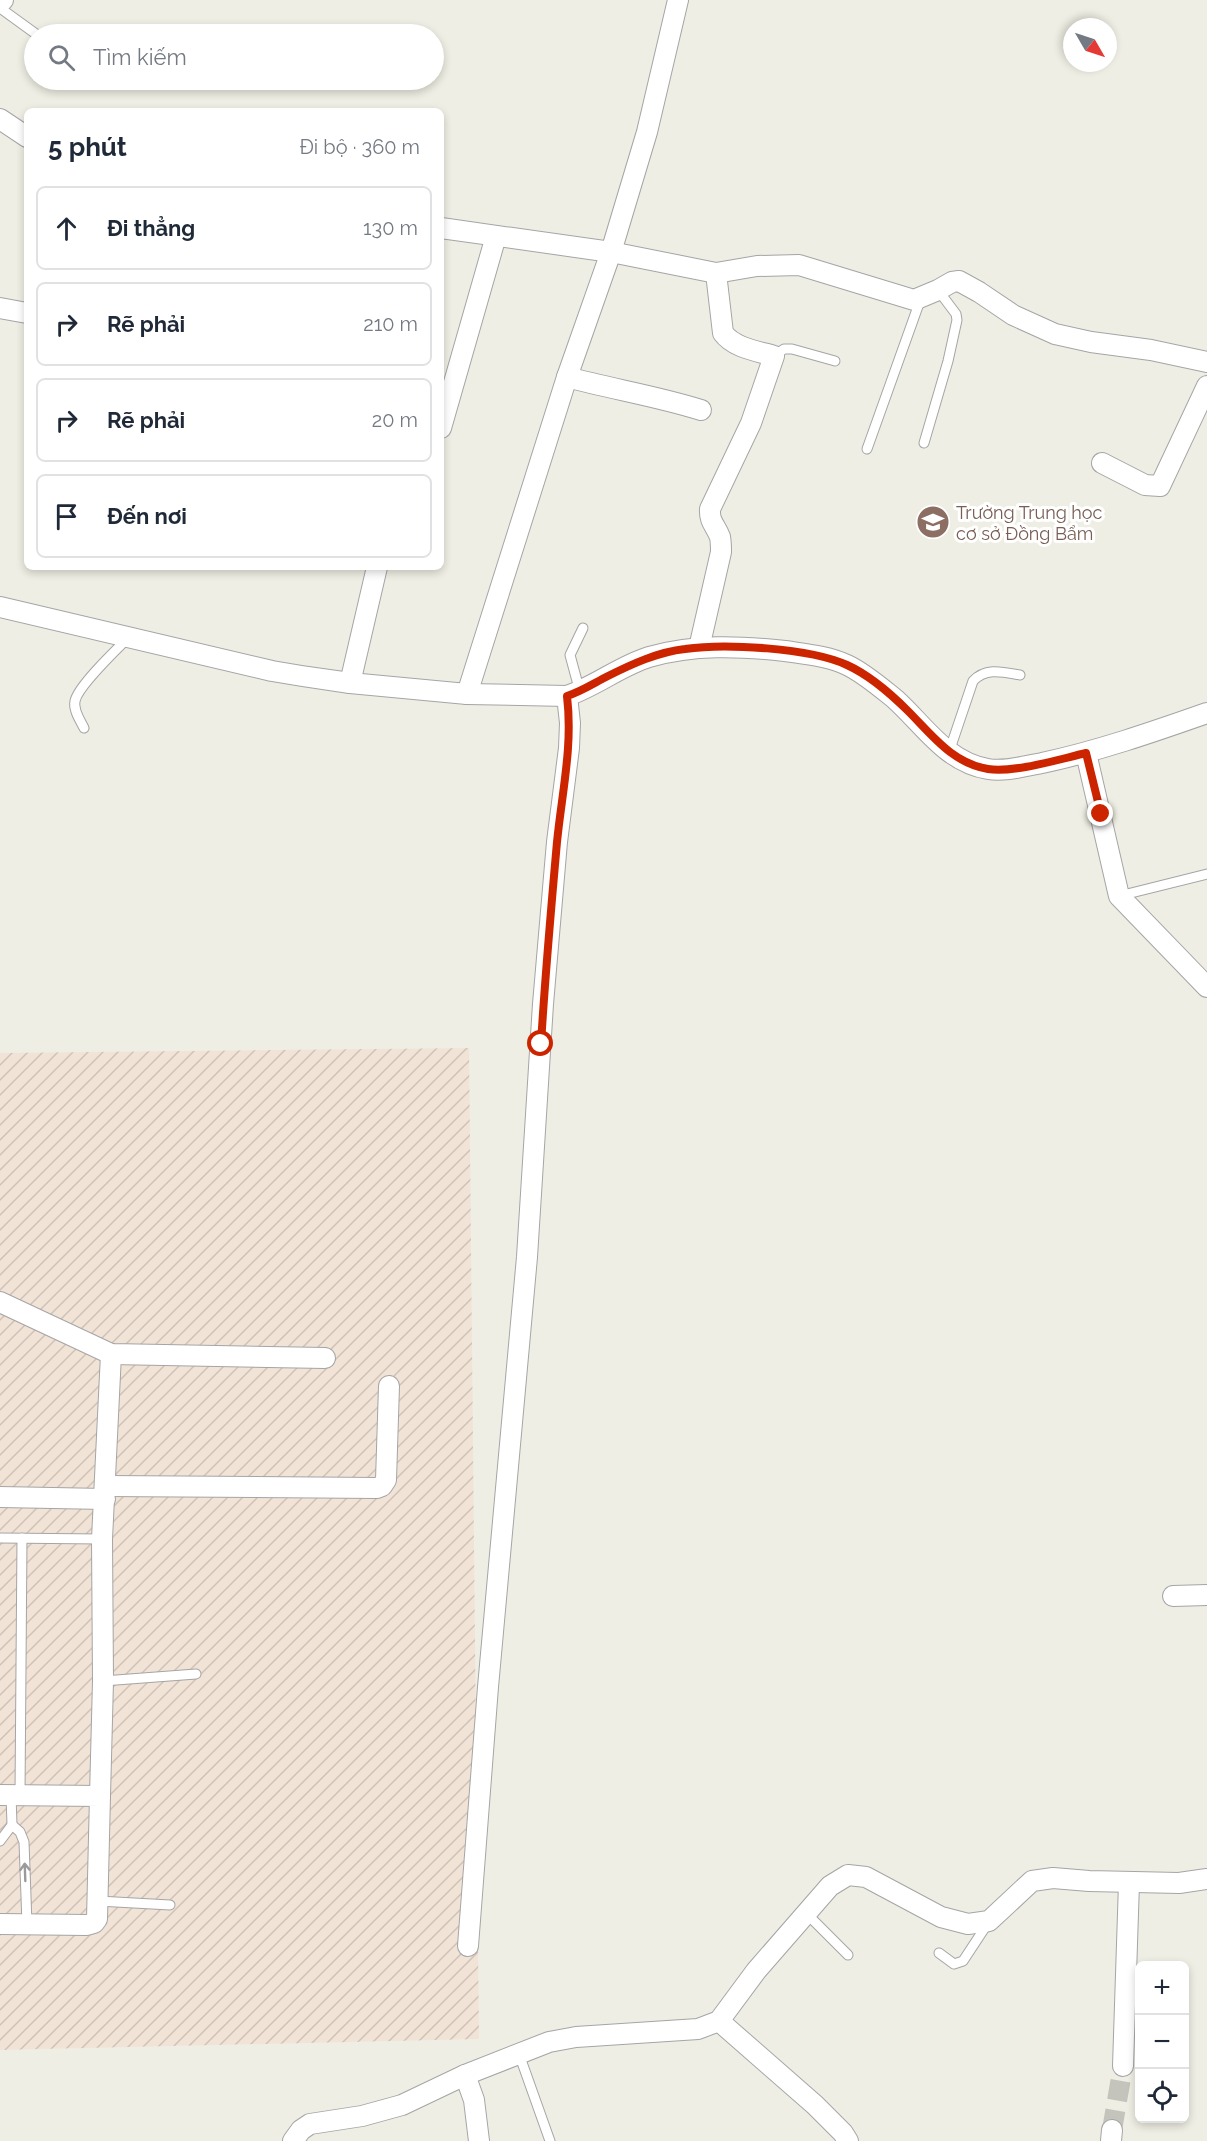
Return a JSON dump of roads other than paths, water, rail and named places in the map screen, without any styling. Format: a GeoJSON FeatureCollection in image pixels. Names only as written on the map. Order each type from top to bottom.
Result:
{"type":"FeatureCollection","features":[{"type":"Feature","properties":{"kind":"street"},"geometry":{"type":"LineString","coordinates":[[467,694],[567,377],[611,252],[647,132],[678,0]]}},
{"type":"Feature","properties":{"kind":"street"},"geometry":{"type":"LineString","coordinates":[[0,119],[24,135]]}},
{"type":"Feature","properties":{"kind":"street"},"geometry":{"type":"LineString","coordinates":[[444,228],[611,252],[716,273],[757,266],[799,265],[906,299],[930,294],[952,282],[959,281],[1013,315],[1055,334],[1207,362]]}},
{"type":"Feature","properties":{"kind":"street"},"geometry":{"type":"LineString","coordinates":[[444,418],[496,236]]}},
{"type":"Feature","properties":{"kind":"street"},"geometry":{"type":"LineString","coordinates":[[699,648],[721,552],[721,539],[712,526],[710,509],[751,423],[774,356],[734,344],[723,333],[716,273]]}},
{"type":"Feature","properties":{"kind":"street"},"geometry":{"type":"LineString","coordinates":[[0,308],[24,312]]}},
{"type":"Feature","properties":{"kind":"street"},"geometry":{"type":"LineString","coordinates":[[567,377],[670,400],[701,410]]}},
{"type":"Feature","properties":{"kind":"street"},"geometry":{"type":"LineString","coordinates":[[1102,463],[1145,485],[1160,486],[1207,386]]}},
{"type":"Feature","properties":{"kind":"street"},"geometry":{"type":"LineString","coordinates":[[350,683],[376,570]]}},
{"type":"Feature","properties":{"kind":"street"},"geometry":{"type":"LineString","coordinates":[[0,607],[272,671],[350,683],[467,694],[574,694],[647,658],[684,649],[722,646],[811,654],[846,665],[877,684],[949,752],[968,763],[989,770],[1018,768],[1086,753],[1207,713]]}},
{"type":"Feature","properties":{"kind":"street"},"geometry":{"type":"LineString","coordinates":[[468,1946],[489,1676],[519,1346],[543,1004],[557,842],[574,694]]}},
{"type":"Feature","properties":{"kind":"street"},"geometry":{"type":"LineString","coordinates":[[1086,753],[1119,896],[1207,987]]}},
{"type":"Feature","properties":{"kind":"street"},"geometry":{"type":"LineString","coordinates":[[0,1302],[81,1342],[111,1354],[325,1358]]}},
{"type":"Feature","properties":{"kind":"street"},"geometry":{"type":"LineString","coordinates":[[0,1924],[87,1925],[98,1919],[103,1681],[102,1539],[111,1354]]}},
{"type":"Feature","properties":{"kind":"street"},"geometry":{"type":"LineString","coordinates":[[0,1497],[105,1492],[377,1488],[382,1486],[386,1480],[389,1386]]}},
{"type":"Feature","properties":{"kind":"street"},"geometry":{"type":"LineString","coordinates":[[1173,1596],[1207,1594]]}},
{"type":"Feature","properties":{"kind":"street"},"geometry":{"type":"LineString","coordinates":[[10,1795],[100,1796]]}},
{"type":"Feature","properties":{"kind":"street"},"geometry":{"type":"LineString","coordinates":[[293,2141],[301,2130],[310,2124],[362,2116],[402,2105],[465,2075],[549,2042],[576,2037],[698,2029],[719,2021],[742,1988],[806,1913],[830,1886],[848,1875],[866,1877],[941,1917],[968,1924],[990,1921],[1032,1881],[1053,1878],[1129,1883],[1179,1883],[1207,1879]]}},
{"type":"Feature","properties":{"kind":"street"},"geometry":{"type":"LineString","coordinates":[[1123,2066],[1129,1883]]}},
{"type":"Feature","properties":{"kind":"street"},"geometry":{"type":"LineString","coordinates":[[719,2021],[815,2105],[848,2141]]}},
{"type":"Feature","properties":{"kind":"street"},"geometry":{"type":"LineString","coordinates":[[465,2075],[474,2100],[479,2141]]}},
{"type":"Feature","properties":{"kind":"lane"},"geometry":{"type":"LineString","coordinates":[[0,8],[24,25]]}},
{"type":"Feature","properties":{"kind":"lane"},"geometry":{"type":"LineString","coordinates":[[867,449],[930,294],[956,314],[957,320],[948,361],[924,443]]}},
{"type":"Feature","properties":{"kind":"lane"},"geometry":{"type":"LineString","coordinates":[[774,356],[783,349],[792,349],[835,361]]}},
{"type":"Feature","properties":{"kind":"lane"},"geometry":{"type":"LineString","coordinates":[[574,694],[570,655],[583,628]]}},
{"type":"Feature","properties":{"kind":"lane"},"geometry":{"type":"LineString","coordinates":[[84,728],[77,715],[75,702],[80,691],[129,637]]}},
{"type":"Feature","properties":{"kind":"lane"},"geometry":{"type":"LineString","coordinates":[[949,752],[973,681],[978,675],[994,671],[1020,675]]}},
{"type":"Feature","properties":{"kind":"lane"},"geometry":{"type":"LineString","coordinates":[[1119,896],[1207,874]]}},
{"type":"Feature","properties":{"kind":"lane"},"geometry":{"type":"LineString","coordinates":[[0,1538],[102,1539]]}},
{"type":"Feature","properties":{"kind":"lane"},"geometry":{"type":"LineString","coordinates":[[0,1840],[12,1825],[10,1795],[22,1538]]}},
{"type":"Feature","properties":{"kind":"lane"},"geometry":{"type":"LineString","coordinates":[[103,1681],[196,1674]]}},
{"type":"Feature","properties":{"kind":"lane"},"geometry":{"type":"LineString","coordinates":[[12,1825],[20,1832],[24,1842],[27,1924]]}},
{"type":"Feature","properties":{"kind":"lane"},"geometry":{"type":"LineString","coordinates":[[98,1901],[170,1905]]}},
{"type":"Feature","properties":{"kind":"lane"},"geometry":{"type":"LineString","coordinates":[[806,1913],[848,1955]]}},
{"type":"Feature","properties":{"kind":"lane"},"geometry":{"type":"LineString","coordinates":[[939,1953],[954,1964],[963,1961],[990,1921]]}},
{"type":"Feature","properties":{"kind":"lane"},"geometry":{"type":"LineString","coordinates":[[519,2054],[550,2141]]}},
{"type":"Feature","properties":{"kind":"tunnel"},"geometry":{"type":"LineString","coordinates":[[1112,2130],[1123,2066]]}},
{"type":"Feature","properties":{"kind":"place","name":"Trường Trung học cơ sở Đồng Bẩm"},"geometry":{"type":"Point","coordinates":[933,522]}}]}
